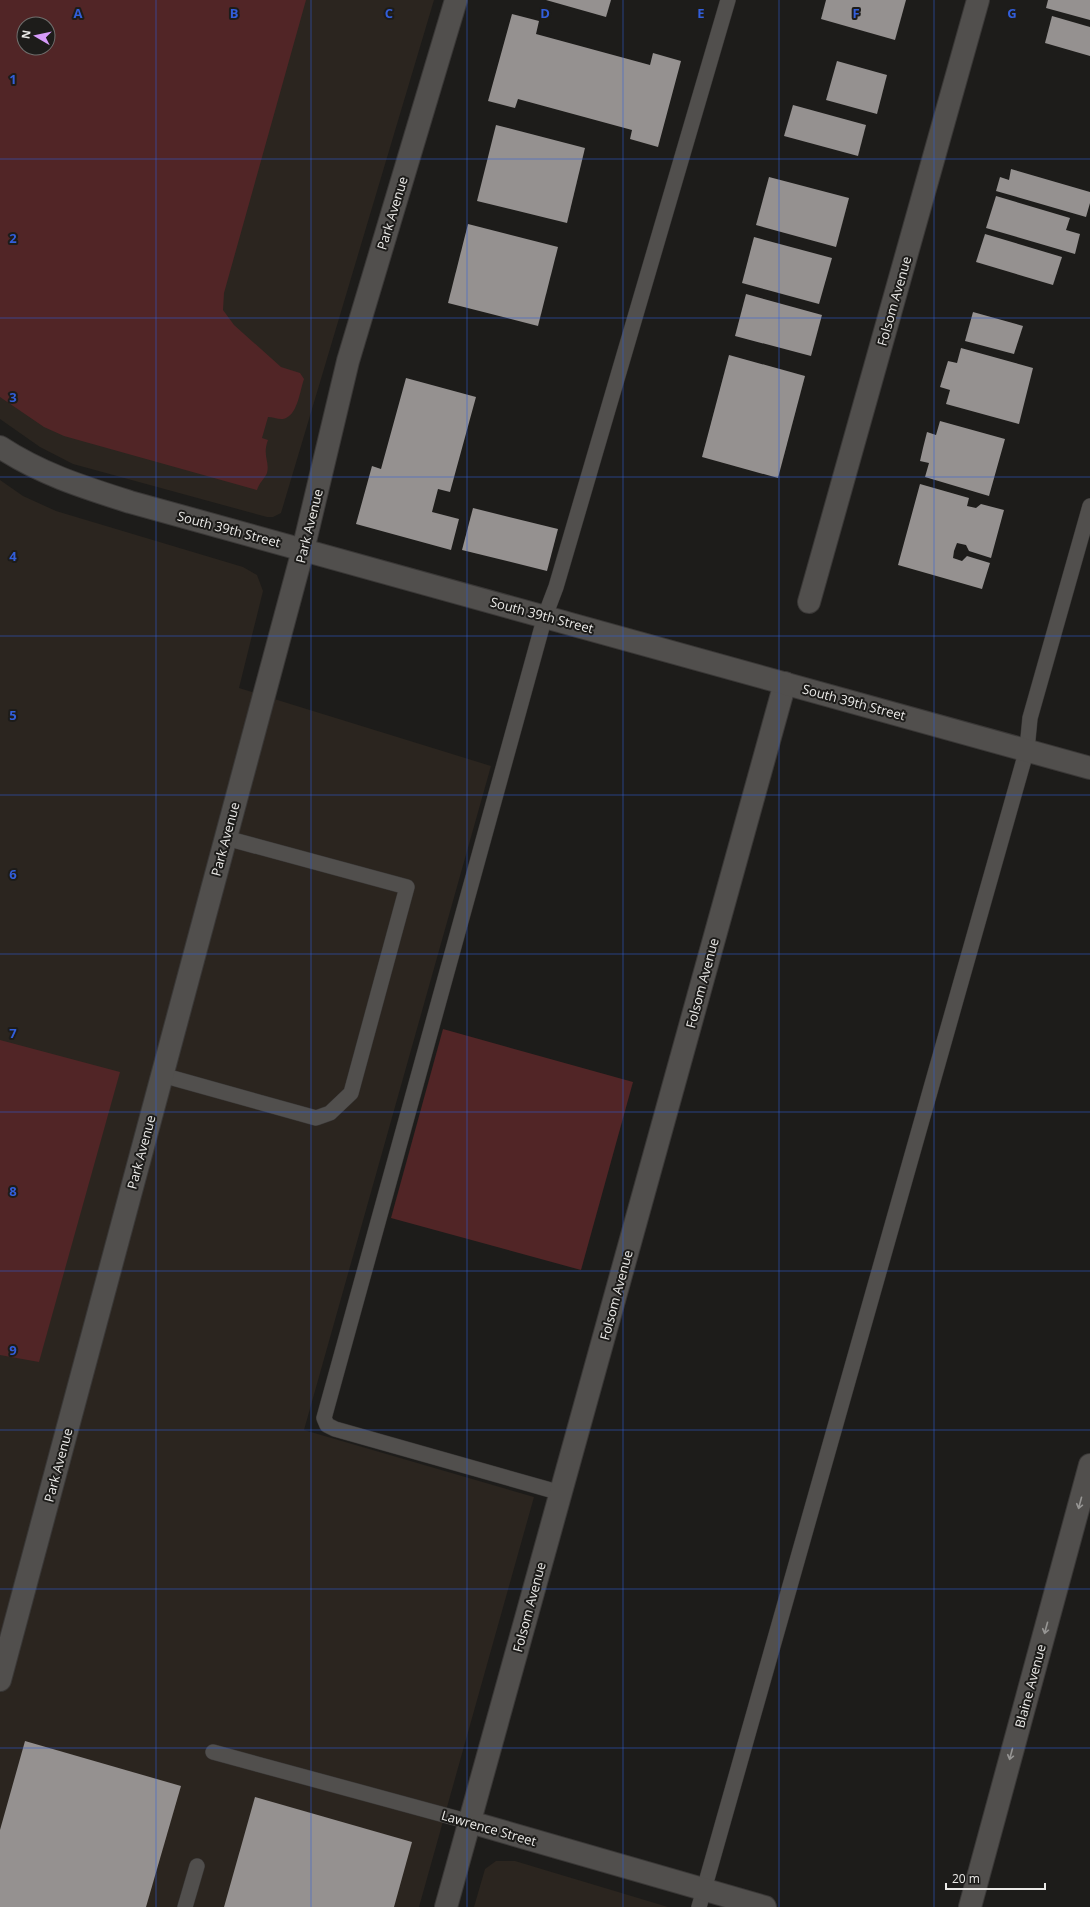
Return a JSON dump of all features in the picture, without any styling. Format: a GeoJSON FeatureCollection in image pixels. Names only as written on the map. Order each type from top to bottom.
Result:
{"type":"FeatureCollection","features":[{"type":"Feature","properties":{"kind":"street","name":"Park Avenue"},"geometry":{"type":"LineString","coordinates":[[0,1680],[303,550],[348,361],[456,0]]}},
{"type":"Feature","properties":{"kind":"street","name":"Folsom Avenue"},"geometry":{"type":"LineString","coordinates":[[809,602],[978,0]]}},
{"type":"Feature","properties":{"kind":"street","name":"South 39th Street"},"geometry":{"type":"LineString","coordinates":[[0,446],[22,461],[60,479],[130,502],[1027,749],[1090,768]]}},
{"type":"Feature","properties":{"kind":"street","name":"Folsom Avenue"},"geometry":{"type":"LineString","coordinates":[[446,1907],[785,682]]}},
{"type":"Feature","properties":{"kind":"street","name":"Blaine Avenue"},"geometry":{"type":"LineString","coordinates":[[970,1907],[1090,1465]]}},
{"type":"Feature","properties":{"kind":"street","name":"Lawrence Street"},"geometry":{"type":"LineString","coordinates":[[470,1822],[701,1899],[765,1907]]}},
{"type":"Feature","properties":{"kind":"lane"},"geometry":{"type":"LineString","coordinates":[[561,1492],[335,1429],[327,1425],[324,1418],[545,616],[556,587],[728,0]]}},
{"type":"Feature","properties":{"kind":"lane"},"geometry":{"type":"LineString","coordinates":[[701,1899],[1027,749],[1030,718],[1090,506]]}},
{"type":"Feature","properties":{"kind":"lane"},"geometry":{"type":"LineString","coordinates":[[162,1075],[316,1118],[330,1113],[351,1093],[407,887],[226,838]]}},
{"type":"Feature","properties":{"kind":"lane","name":"Lawrence Street"},"geometry":{"type":"LineString","coordinates":[[213,1752],[470,1822]]}},
{"type":"Feature","properties":{"kind":"lane"},"geometry":{"type":"LineString","coordinates":[[185,1907],[197,1866]]}},
{"type":"Feature","properties":{"kind":"shaded area"},"geometry":{"type":"Polygon","coordinates":[[[0,0],[434,0],[281,513],[273,517],[267,517],[73,464],[40,447],[0,419],[0,0]]]}},
{"type":"Feature","properties":{"kind":"shaded area"},"geometry":{"type":"Polygon","coordinates":[[[0,0],[306,0],[224,293],[223,310],[234,325],[281,367],[300,373],[304,379],[298,401],[290,415],[282,419],[268,417],[262,438],[268,440],[266,454],[268,469],[257,490],[64,436],[44,427],[0,397],[0,0]]]}},
{"type":"Feature","properties":{"kind":"shaded area"},"geometry":{"type":"Polygon","coordinates":[[[0,480],[23,496],[56,511],[243,567],[257,575],[263,591],[239,688],[491,766],[304,1430],[534,1497],[419,1907],[0,1907],[0,480]]]}},
{"type":"Feature","properties":{"kind":"shaded area"},"geometry":{"type":"Polygon","coordinates":[[[443,1029],[633,1082],[581,1270],[391,1218],[443,1029]]]}},
{"type":"Feature","properties":{"kind":"shaded area"},"geometry":{"type":"Polygon","coordinates":[[[0,1040],[120,1072],[39,1362],[0,1355],[0,1040]]]}},
{"type":"Feature","properties":{"kind":"shaded area"},"geometry":{"type":"Polygon","coordinates":[[[496,1861],[515,1861],[668,1907],[474,1907],[485,1869],[496,1861]]]}},
{"type":"Feature","properties":{"kind":"building"},"geometry":{"type":"Polygon","coordinates":[[[546,0],[611,0],[606,17],[546,0]]]}},
{"type":"Feature","properties":{"kind":"building"},"geometry":{"type":"Polygon","coordinates":[[[826,0],[906,0],[895,40],[821,19],[826,0]]]}},
{"type":"Feature","properties":{"kind":"building"},"geometry":{"type":"Polygon","coordinates":[[[1048,0],[1090,0],[1090,20],[1046,8],[1048,0]]]}},
{"type":"Feature","properties":{"kind":"building"},"geometry":{"type":"Polygon","coordinates":[[[512,14],[539,21],[536,34],[650,65],[653,53],[681,61],[658,147],[630,139],[632,130],[518,99],[515,108],[488,101],[512,14]]]}},
{"type":"Feature","properties":{"kind":"building"},"geometry":{"type":"Polygon","coordinates":[[[1052,16],[1090,27],[1090,56],[1045,43],[1052,16]]]}},
{"type":"Feature","properties":{"kind":"building"},"geometry":{"type":"Polygon","coordinates":[[[837,61],[887,75],[877,114],[826,100],[837,61]]]}},
{"type":"Feature","properties":{"kind":"building"},"geometry":{"type":"Polygon","coordinates":[[[793,105],[866,125],[858,156],[784,136],[793,105]]]}},
{"type":"Feature","properties":{"kind":"building"},"geometry":{"type":"Polygon","coordinates":[[[496,125],[585,148],[567,223],[477,201],[496,125]]]}},
{"type":"Feature","properties":{"kind":"building"},"geometry":{"type":"Polygon","coordinates":[[[1011,169],[1090,192],[1090,203],[1086,217],[996,191],[1000,177],[1009,180],[1011,169]]]}},
{"type":"Feature","properties":{"kind":"building"},"geometry":{"type":"Polygon","coordinates":[[[769,177],[849,198],[836,247],[756,225],[769,177]]]}},
{"type":"Feature","properties":{"kind":"building"},"geometry":{"type":"Polygon","coordinates":[[[996,196],[1070,218],[1066,230],[1080,234],[1075,254],[986,228],[996,196]]]}},
{"type":"Feature","properties":{"kind":"building"},"geometry":{"type":"Polygon","coordinates":[[[468,224],[558,247],[538,326],[448,303],[468,224]]]}},
{"type":"Feature","properties":{"kind":"building"},"geometry":{"type":"Polygon","coordinates":[[[985,234],[1062,257],[1053,285],[976,262],[985,234]]]}},
{"type":"Feature","properties":{"kind":"building"},"geometry":{"type":"Polygon","coordinates":[[[754,237],[832,258],[819,304],[742,283],[754,237]]]}},
{"type":"Feature","properties":{"kind":"building"},"geometry":{"type":"Polygon","coordinates":[[[746,294],[822,315],[811,356],[735,336],[746,294]]]}},
{"type":"Feature","properties":{"kind":"building"},"geometry":{"type":"Polygon","coordinates":[[[973,312],[1023,326],[1014,354],[965,341],[973,312]]]}},
{"type":"Feature","properties":{"kind":"building"},"geometry":{"type":"Polygon","coordinates":[[[961,348],[1033,368],[1019,424],[946,404],[950,390],[940,387],[948,361],[957,363],[961,348]]]}},
{"type":"Feature","properties":{"kind":"building"},"geometry":{"type":"Polygon","coordinates":[[[729,355],[805,376],[778,478],[702,457],[729,355]]]}},
{"type":"Feature","properties":{"kind":"building"},"geometry":{"type":"Polygon","coordinates":[[[406,378],[476,397],[450,492],[438,489],[432,512],[459,519],[451,550],[356,524],[372,466],[381,469],[406,378]]]}},
{"type":"Feature","properties":{"kind":"building"},"geometry":{"type":"Polygon","coordinates":[[[940,421],[1005,439],[989,496],[925,477],[929,463],[920,461],[927,432],[936,435],[940,421]]]}},
{"type":"Feature","properties":{"kind":"building"},"geometry":{"type":"Polygon","coordinates":[[[920,484],[969,498],[967,506],[976,508],[981,504],[1004,510],[991,558],[969,551],[966,545],[957,543],[954,551],[953,558],[962,561],[967,556],[990,563],[982,589],[898,565],[920,484]]]}},
{"type":"Feature","properties":{"kind":"building"},"geometry":{"type":"Polygon","coordinates":[[[473,508],[558,529],[547,571],[462,550],[473,508]]]}},
{"type":"Feature","properties":{"kind":"building"},"geometry":{"type":"Polygon","coordinates":[[[25,1741],[181,1786],[146,1907],[0,1907],[0,1830],[25,1741]]]}},
{"type":"Feature","properties":{"kind":"building"},"geometry":{"type":"Polygon","coordinates":[[[255,1797],[412,1842],[394,1907],[224,1907],[255,1797]]]}}]}
